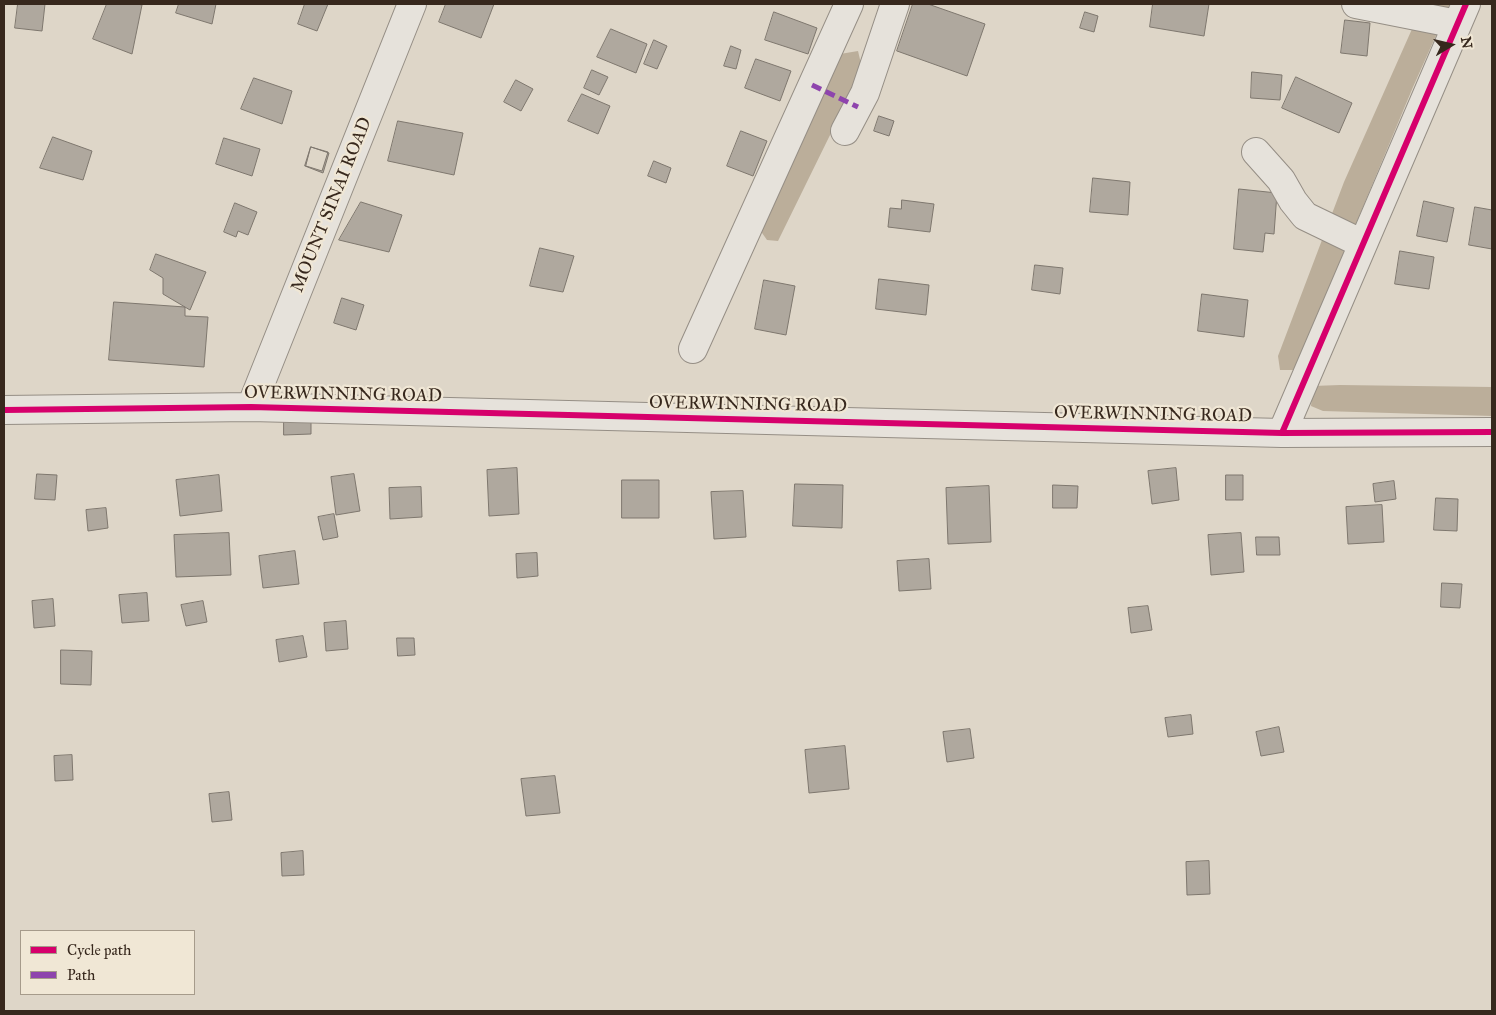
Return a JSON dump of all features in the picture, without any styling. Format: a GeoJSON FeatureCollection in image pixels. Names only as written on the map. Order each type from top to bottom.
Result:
{"type":"FeatureCollection","features":[{"type":"Feature","properties":{"kind":"street","name":"MOUNT SINAI ROAD"},"geometry":{"type":"LineString","coordinates":[[251,407],[412,4]]}},
{"type":"Feature","properties":{"kind":"street"},"geometry":{"type":"LineString","coordinates":[[693,349],[849,4]]}},
{"type":"Feature","properties":{"kind":"street"},"geometry":{"type":"LineString","coordinates":[[845,132],[865,93],[895,4]]}},
{"type":"Feature","properties":{"kind":"street"},"geometry":{"type":"LineString","coordinates":[[1282,433],[1359,242],[1461,14],[1356,4]]}},
{"type":"Feature","properties":{"kind":"street"},"geometry":{"type":"LineString","coordinates":[[1256,152],[1281,180],[1293,201],[1305,216],[1359,242]]}},
{"type":"Feature","properties":{"kind":"street","name":"OVERWINNING ROAD"},"geometry":{"type":"LineString","coordinates":[[4,410],[251,407],[1282,433],[1492,432]]}},
{"type":"Feature","properties":{"kind":"shaded area"},"geometry":{"type":"Polygon","coordinates":[[[1430,4],[1450,4],[1413,87],[1301,355],[1297,370],[1280,370],[1278,356],[1344,182],[1412,29],[1430,4]]]}},
{"type":"Feature","properties":{"kind":"shaded area"},"geometry":{"type":"Polygon","coordinates":[[[858,51],[862,68],[858,78],[778,241],[767,240],[760,230],[840,54],[858,51]]]}},
{"type":"Feature","properties":{"kind":"shaded area"},"geometry":{"type":"Polygon","coordinates":[[[1313,386],[1492,387],[1492,416],[1323,411],[1311,406],[1313,386]]]}},
{"type":"Feature","properties":{"kind":"building"},"geometry":{"type":"Polygon","coordinates":[[[18,4],[45,4],[42,31],[15,28],[18,4]]]}},
{"type":"Feature","properties":{"kind":"building"},"geometry":{"type":"Polygon","coordinates":[[[107,4],[142,5],[132,54],[93,39],[107,4]]]}},
{"type":"Feature","properties":{"kind":"building"},"geometry":{"type":"Polygon","coordinates":[[[179,4],[216,4],[212,24],[176,13],[179,4]]]}},
{"type":"Feature","properties":{"kind":"building"},"geometry":{"type":"Polygon","coordinates":[[[305,4],[328,4],[317,31],[298,24],[305,4]]]}},
{"type":"Feature","properties":{"kind":"building"},"geometry":{"type":"Polygon","coordinates":[[[446,4],[494,4],[481,38],[439,22],[446,4]]]}},
{"type":"Feature","properties":{"kind":"building"},"geometry":{"type":"Polygon","coordinates":[[[913,4],[928,4],[985,24],[967,76],[897,51],[913,4]]]}},
{"type":"Feature","properties":{"kind":"building"},"geometry":{"type":"Polygon","coordinates":[[[1153,4],[1209,4],[1204,36],[1150,27],[1153,4]]]}},
{"type":"Feature","properties":{"kind":"building"},"geometry":{"type":"Polygon","coordinates":[[[774,12],[817,28],[808,54],[765,40],[774,12]]]}},
{"type":"Feature","properties":{"kind":"building"},"geometry":{"type":"Polygon","coordinates":[[[1085,12],[1098,16],[1094,32],[1080,28],[1085,12]]]}},
{"type":"Feature","properties":{"kind":"building"},"geometry":{"type":"Polygon","coordinates":[[[1345,20],[1370,23],[1367,56],[1341,53],[1345,20]]]}},
{"type":"Feature","properties":{"kind":"building"},"geometry":{"type":"Polygon","coordinates":[[[611,29],[647,44],[636,73],[597,57],[611,29]]]}},
{"type":"Feature","properties":{"kind":"building"},"geometry":{"type":"Polygon","coordinates":[[[654,40],[667,46],[657,69],[644,64],[654,40]]]}},
{"type":"Feature","properties":{"kind":"building"},"geometry":{"type":"Polygon","coordinates":[[[731,46],[741,50],[736,69],[724,66],[731,46]]]}},
{"type":"Feature","properties":{"kind":"building"},"geometry":{"type":"Polygon","coordinates":[[[756,59],[791,71],[780,101],[745,88],[756,59]]]}},
{"type":"Feature","properties":{"kind":"building"},"geometry":{"type":"Polygon","coordinates":[[[592,70],[608,77],[599,95],[584,88],[592,70]]]}},
{"type":"Feature","properties":{"kind":"building"},"geometry":{"type":"Polygon","coordinates":[[[1252,72],[1282,75],[1280,100],[1251,98],[1252,72]]]}},
{"type":"Feature","properties":{"kind":"building"},"geometry":{"type":"Polygon","coordinates":[[[1296,77],[1352,103],[1339,133],[1282,108],[1296,77]]]}},
{"type":"Feature","properties":{"kind":"building"},"geometry":{"type":"Polygon","coordinates":[[[254,78],[292,91],[282,124],[241,109],[254,78]]]}},
{"type":"Feature","properties":{"kind":"building"},"geometry":{"type":"Polygon","coordinates":[[[516,80],[533,89],[521,111],[504,102],[516,80]]]}},
{"type":"Feature","properties":{"kind":"building"},"geometry":{"type":"Polygon","coordinates":[[[582,94],[610,106],[598,134],[568,121],[582,94]]]}},
{"type":"Feature","properties":{"kind":"building"},"geometry":{"type":"Polygon","coordinates":[[[879,116],[894,121],[889,136],[874,131],[879,116]]]}},
{"type":"Feature","properties":{"kind":"building"},"geometry":{"type":"Polygon","coordinates":[[[398,121],[463,133],[454,175],[388,161],[398,121]]]}},
{"type":"Feature","properties":{"kind":"building"},"geometry":{"type":"Polygon","coordinates":[[[741,131],[767,141],[753,176],[727,166],[741,131]]]}},
{"type":"Feature","properties":{"kind":"building"},"geometry":{"type":"Polygon","coordinates":[[[53,137],[92,151],[83,180],[40,168],[53,137]]]}},
{"type":"Feature","properties":{"kind":"building"},"geometry":{"type":"Polygon","coordinates":[[[224,138],[260,149],[252,176],[216,164],[224,138]]]}},
{"type":"Feature","properties":{"kind":"building"},"geometry":{"type":"Polygon","coordinates":[[[311,147],[329,153],[323,173],[305,166],[311,147]]]}},
{"type":"Feature","properties":{"kind":"building"},"geometry":{"type":"Polygon","coordinates":[[[311,147],[328,152],[322,171],[306,166],[311,147]]]}},
{"type":"Feature","properties":{"kind":"building"},"geometry":{"type":"Polygon","coordinates":[[[654,161],[671,168],[666,183],[648,176],[654,161]]]}},
{"type":"Feature","properties":{"kind":"building"},"geometry":{"type":"Polygon","coordinates":[[[1093,178],[1130,182],[1128,215],[1090,212],[1093,178]]]}},
{"type":"Feature","properties":{"kind":"building"},"geometry":{"type":"Polygon","coordinates":[[[1239,189],[1277,193],[1274,234],[1265,233],[1263,252],[1234,249],[1239,189]]]}},
{"type":"Feature","properties":{"kind":"building"},"geometry":{"type":"Polygon","coordinates":[[[902,200],[934,204],[930,232],[888,227],[890,208],[901,209],[902,200]]]}},
{"type":"Feature","properties":{"kind":"building"},"geometry":{"type":"Polygon","coordinates":[[[1424,201],[1454,208],[1447,242],[1417,236],[1424,201]]]}},
{"type":"Feature","properties":{"kind":"building"},"geometry":{"type":"Polygon","coordinates":[[[361,202],[402,215],[389,252],[339,240],[361,202]]]}},
{"type":"Feature","properties":{"kind":"building"},"geometry":{"type":"Polygon","coordinates":[[[235,203],[257,212],[248,235],[238,231],[236,237],[224,232],[235,203]]]}},
{"type":"Feature","properties":{"kind":"building"},"geometry":{"type":"Polygon","coordinates":[[[1475,207],[1492,210],[1492,249],[1469,245],[1475,207]]]}},
{"type":"Feature","properties":{"kind":"building"},"geometry":{"type":"Polygon","coordinates":[[[540,248],[574,256],[563,292],[530,286],[540,248]]]}},
{"type":"Feature","properties":{"kind":"building"},"geometry":{"type":"Polygon","coordinates":[[[1400,251],[1434,257],[1429,289],[1395,284],[1400,251]]]}},
{"type":"Feature","properties":{"kind":"building"},"geometry":{"type":"Polygon","coordinates":[[[156,254],[206,272],[190,310],[163,294],[163,278],[150,270],[156,254]]]}},
{"type":"Feature","properties":{"kind":"building"},"geometry":{"type":"Polygon","coordinates":[[[1035,265],[1063,268],[1060,294],[1032,290],[1035,265]]]}},
{"type":"Feature","properties":{"kind":"building"},"geometry":{"type":"Polygon","coordinates":[[[879,279],[929,285],[926,315],[876,309],[879,279]]]}},
{"type":"Feature","properties":{"kind":"building"},"geometry":{"type":"Polygon","coordinates":[[[764,280],[795,286],[786,335],[755,329],[764,280]]]}},
{"type":"Feature","properties":{"kind":"building"},"geometry":{"type":"Polygon","coordinates":[[[1202,294],[1248,300],[1244,337],[1198,331],[1202,294]]]}},
{"type":"Feature","properties":{"kind":"building"},"geometry":{"type":"Polygon","coordinates":[[[342,298],[364,305],[356,330],[334,323],[342,298]]]}},
{"type":"Feature","properties":{"kind":"building"},"geometry":{"type":"Polygon","coordinates":[[[114,302],[185,307],[185,316],[208,317],[204,367],[109,360],[114,302]]]}},
{"type":"Feature","properties":{"kind":"building"},"geometry":{"type":"Polygon","coordinates":[[[284,419],[311,419],[311,434],[284,435],[284,419]]]}},
{"type":"Feature","properties":{"kind":"building"},"geometry":{"type":"Polygon","coordinates":[[[517,468],[519,514],[489,516],[487,470],[517,468]]]}},
{"type":"Feature","properties":{"kind":"building"},"geometry":{"type":"Polygon","coordinates":[[[1176,468],[1179,500],[1152,504],[1148,471],[1176,468]]]}},
{"type":"Feature","properties":{"kind":"building"},"geometry":{"type":"Polygon","coordinates":[[[37,474],[57,475],[55,500],[35,499],[37,474]]]}},
{"type":"Feature","properties":{"kind":"building"},"geometry":{"type":"Polygon","coordinates":[[[354,474],[360,511],[336,515],[331,477],[354,474]]]}},
{"type":"Feature","properties":{"kind":"building"},"geometry":{"type":"Polygon","coordinates":[[[219,475],[222,511],[180,516],[176,480],[219,475]]]}},
{"type":"Feature","properties":{"kind":"building"},"geometry":{"type":"Polygon","coordinates":[[[1226,475],[1243,475],[1243,500],[1226,500],[1226,475]]]}},
{"type":"Feature","properties":{"kind":"building"},"geometry":{"type":"Polygon","coordinates":[[[622,480],[659,480],[659,518],[622,518],[622,480]]]}},
{"type":"Feature","properties":{"kind":"building"},"geometry":{"type":"Polygon","coordinates":[[[1394,481],[1396,499],[1375,502],[1373,484],[1394,481]]]}},
{"type":"Feature","properties":{"kind":"building"},"geometry":{"type":"Polygon","coordinates":[[[795,484],[843,485],[842,528],[793,526],[795,484]]]}},
{"type":"Feature","properties":{"kind":"building"},"geometry":{"type":"Polygon","coordinates":[[[1053,485],[1078,486],[1077,508],[1053,508],[1053,485]]]}},
{"type":"Feature","properties":{"kind":"building"},"geometry":{"type":"Polygon","coordinates":[[[989,486],[991,542],[948,544],[946,488],[989,486]]]}},
{"type":"Feature","properties":{"kind":"building"},"geometry":{"type":"Polygon","coordinates":[[[421,487],[422,517],[390,519],[389,488],[421,487]]]}},
{"type":"Feature","properties":{"kind":"building"},"geometry":{"type":"Polygon","coordinates":[[[743,491],[746,537],[714,539],[711,492],[743,491]]]}},
{"type":"Feature","properties":{"kind":"building"},"geometry":{"type":"Polygon","coordinates":[[[1436,498],[1458,499],[1457,531],[1434,530],[1436,498]]]}},
{"type":"Feature","properties":{"kind":"building"},"geometry":{"type":"Polygon","coordinates":[[[1382,505],[1384,542],[1348,544],[1346,507],[1382,505]]]}},
{"type":"Feature","properties":{"kind":"building"},"geometry":{"type":"Polygon","coordinates":[[[106,508],[108,528],[88,531],[86,510],[106,508]]]}},
{"type":"Feature","properties":{"kind":"building"},"geometry":{"type":"Polygon","coordinates":[[[334,514],[338,537],[323,540],[318,517],[334,514]]]}},
{"type":"Feature","properties":{"kind":"building"},"geometry":{"type":"Polygon","coordinates":[[[229,533],[231,575],[176,577],[174,535],[229,533]]]}},
{"type":"Feature","properties":{"kind":"building"},"geometry":{"type":"Polygon","coordinates":[[[1241,533],[1244,572],[1211,575],[1208,535],[1241,533]]]}},
{"type":"Feature","properties":{"kind":"building"},"geometry":{"type":"Polygon","coordinates":[[[1256,537],[1279,537],[1280,555],[1257,555],[1256,537]]]}},
{"type":"Feature","properties":{"kind":"building"},"geometry":{"type":"Polygon","coordinates":[[[295,551],[299,584],[263,588],[259,556],[295,551]]]}},
{"type":"Feature","properties":{"kind":"building"},"geometry":{"type":"Polygon","coordinates":[[[537,553],[538,576],[517,578],[516,554],[537,553]]]}},
{"type":"Feature","properties":{"kind":"building"},"geometry":{"type":"Polygon","coordinates":[[[929,559],[931,589],[899,591],[897,561],[929,559]]]}},
{"type":"Feature","properties":{"kind":"building"},"geometry":{"type":"Polygon","coordinates":[[[1442,583],[1462,584],[1460,608],[1441,607],[1442,583]]]}},
{"type":"Feature","properties":{"kind":"building"},"geometry":{"type":"Polygon","coordinates":[[[147,593],[149,621],[122,623],[119,595],[147,593]]]}},
{"type":"Feature","properties":{"kind":"building"},"geometry":{"type":"Polygon","coordinates":[[[53,599],[55,626],[34,628],[32,601],[53,599]]]}},
{"type":"Feature","properties":{"kind":"building"},"geometry":{"type":"Polygon","coordinates":[[[203,601],[207,622],[186,626],[181,605],[203,601]]]}},
{"type":"Feature","properties":{"kind":"building"},"geometry":{"type":"Polygon","coordinates":[[[1148,606],[1152,630],[1131,633],[1128,608],[1148,606]]]}},
{"type":"Feature","properties":{"kind":"building"},"geometry":{"type":"Polygon","coordinates":[[[346,621],[348,649],[326,651],[324,623],[346,621]]]}},
{"type":"Feature","properties":{"kind":"building"},"geometry":{"type":"Polygon","coordinates":[[[303,636],[307,657],[279,662],[276,640],[303,636]]]}},
{"type":"Feature","properties":{"kind":"building"},"geometry":{"type":"Polygon","coordinates":[[[397,638],[414,638],[415,655],[398,656],[397,638]]]}},
{"type":"Feature","properties":{"kind":"building"},"geometry":{"type":"Polygon","coordinates":[[[61,650],[92,651],[91,685],[61,684],[61,650]]]}},
{"type":"Feature","properties":{"kind":"building"},"geometry":{"type":"Polygon","coordinates":[[[1191,715],[1193,734],[1168,737],[1165,718],[1191,715]]]}},
{"type":"Feature","properties":{"kind":"building"},"geometry":{"type":"Polygon","coordinates":[[[1279,727],[1284,752],[1261,756],[1256,732],[1279,727]]]}},
{"type":"Feature","properties":{"kind":"building"},"geometry":{"type":"Polygon","coordinates":[[[970,729],[974,758],[947,762],[943,732],[970,729]]]}},
{"type":"Feature","properties":{"kind":"building"},"geometry":{"type":"Polygon","coordinates":[[[845,746],[849,789],[809,793],[805,750],[845,746]]]}},
{"type":"Feature","properties":{"kind":"building"},"geometry":{"type":"Polygon","coordinates":[[[72,755],[73,780],[55,781],[54,756],[72,755]]]}},
{"type":"Feature","properties":{"kind":"building"},"geometry":{"type":"Polygon","coordinates":[[[555,776],[560,813],[526,816],[521,779],[555,776]]]}},
{"type":"Feature","properties":{"kind":"building"},"geometry":{"type":"Polygon","coordinates":[[[229,792],[232,820],[212,822],[209,794],[229,792]]]}},
{"type":"Feature","properties":{"kind":"building"},"geometry":{"type":"Polygon","coordinates":[[[303,851],[304,875],[282,876],[281,853],[303,851]]]}},
{"type":"Feature","properties":{"kind":"building"},"geometry":{"type":"Polygon","coordinates":[[[1209,861],[1210,894],[1187,895],[1186,862],[1209,861]]]}},
{"type":"Feature","properties":{"kind":"marked path"},"geometry":{"type":"LineString","coordinates":[[812,85],[858,107]]}},
{"type":"Feature","properties":{"kind":"cycle path"},"geometry":{"type":"LineString","coordinates":[[1282,433],[1466,4]]}},
{"type":"Feature","properties":{"kind":"cycle path"},"geometry":{"type":"LineString","coordinates":[[4,410],[251,407],[1282,433],[1492,432]]}}]}
